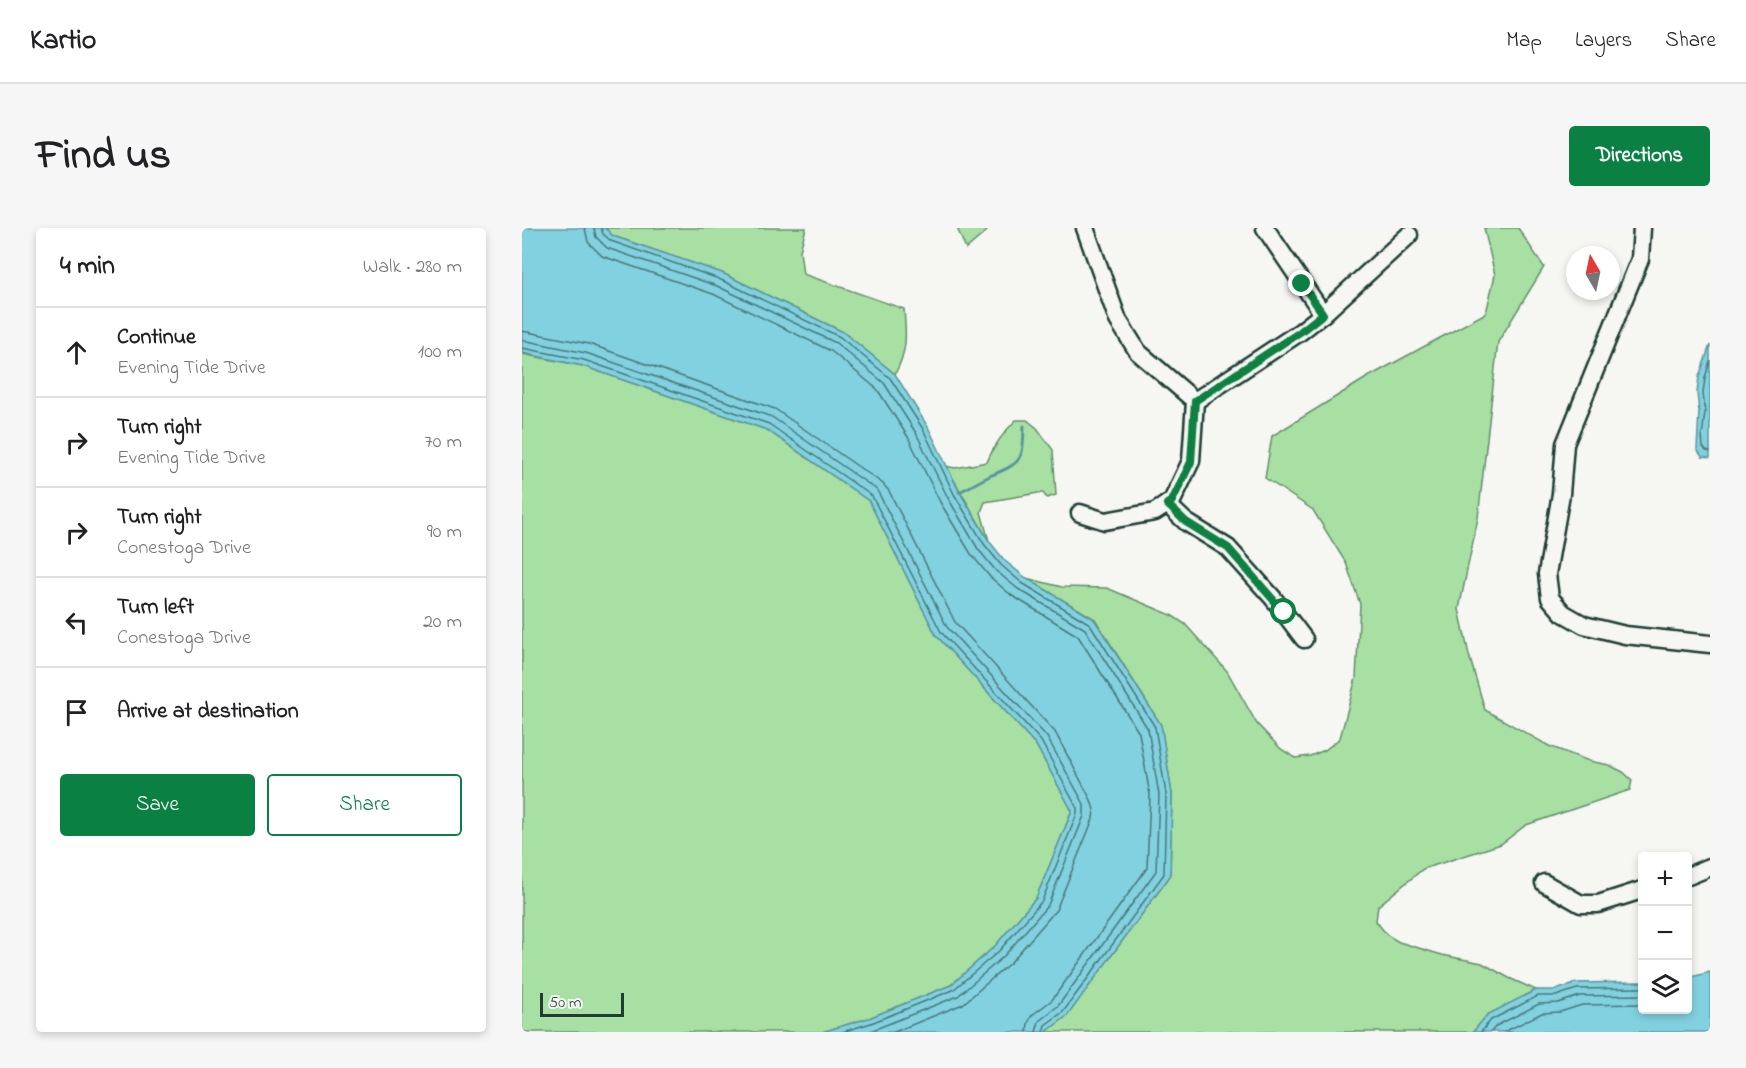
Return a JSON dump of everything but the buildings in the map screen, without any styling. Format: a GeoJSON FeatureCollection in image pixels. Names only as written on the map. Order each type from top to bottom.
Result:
{"type":"FeatureCollection","features":[{"type":"Feature","properties":{"kind":"street"},"geometry":{"type":"LineString","coordinates":[[1085,228],[1118,320],[1138,352],[1195,401]]}},
{"type":"Feature","properties":{"kind":"street"},"geometry":{"type":"LineString","coordinates":[[1265,228],[1323,314]]}},
{"type":"Feature","properties":{"kind":"street"},"geometry":{"type":"LineString","coordinates":[[1642,228],[1640,259],[1565,444],[1561,494],[1547,574],[1550,598],[1563,613],[1584,625],[1625,635],[1710,644]]}},
{"type":"Feature","properties":{"kind":"street"},"geometry":{"type":"LineString","coordinates":[[1195,401],[1300,332],[1323,314],[1409,235]]}},
{"type":"Feature","properties":{"kind":"street"},"geometry":{"type":"LineString","coordinates":[[1080,513],[1105,521],[1155,512],[1172,501],[1191,462],[1195,401]]}},
{"type":"Feature","properties":{"kind":"street"},"geometry":{"type":"LineString","coordinates":[[1167,504],[1186,522],[1228,548],[1273,598],[1304,639]]}},
{"type":"Feature","properties":{"kind":"street"},"geometry":{"type":"LineString","coordinates":[[1692,874],[1710,867]]}},
{"type":"Feature","properties":{"kind":"street"},"geometry":{"type":"LineString","coordinates":[[1544,883],[1581,904],[1598,904],[1638,891]]}},
{"type":"Feature","properties":{"kind":"green space"},"geometry":{"type":"Polygon","coordinates":[[[605,228],[806,228],[800,251],[803,274],[904,309],[905,342],[895,374],[843,332],[722,273],[613,236],[605,228]]]}},
{"type":"Feature","properties":{"kind":"green space"},"geometry":{"type":"Polygon","coordinates":[[[957,228],[986,228],[987,231],[966,249],[957,228]]]}},
{"type":"Feature","properties":{"kind":"green space"},"geometry":{"type":"Polygon","coordinates":[[[1484,228],[1518,228],[1544,267],[1498,342],[1478,518],[1459,609],[1469,655],[1485,710],[1549,746],[1589,761],[1609,765],[1632,780],[1630,790],[1526,825],[1501,844],[1423,869],[1378,906],[1376,921],[1387,935],[1399,942],[1442,955],[1482,963],[1536,990],[1487,1015],[1473,1032],[1046,1032],[1067,1016],[1170,876],[1172,794],[1161,725],[1095,619],[1026,578],[1062,587],[1107,588],[1171,615],[1185,624],[1227,671],[1257,724],[1281,749],[1295,758],[1310,756],[1325,750],[1340,738],[1356,678],[1360,604],[1346,563],[1313,510],[1265,478],[1272,436],[1368,377],[1486,313],[1495,275],[1484,228]]]}},
{"type":"Feature","properties":{"kind":"green space"},"geometry":{"type":"Polygon","coordinates":[[[522,354],[583,366],[767,430],[869,501],[936,635],[1036,745],[1072,811],[1036,898],[995,946],[951,985],[869,1018],[822,1032],[522,1032],[522,354]]]}},
{"type":"Feature","properties":{"kind":"green space"},"geometry":{"type":"Polygon","coordinates":[[[1016,420],[1027,420],[1037,428],[1053,450],[1056,495],[1047,498],[1043,493],[1038,493],[985,502],[981,512],[989,541],[946,466],[955,468],[987,462],[999,440],[1016,420]]]}},
{"type":"Feature","properties":{"kind":"water"},"geometry":{"type":"Polygon","coordinates":[[[522,228],[605,228],[613,236],[722,273],[843,332],[895,374],[928,427],[959,491],[989,541],[1005,561],[1026,578],[1094,619],[1161,725],[1172,794],[1170,876],[1067,1016],[1046,1032],[822,1032],[869,1018],[951,985],[995,946],[1036,898],[1072,811],[1036,745],[936,635],[869,501],[767,430],[583,366],[522,353],[522,228]]]}},
{"type":"Feature","properties":{"kind":"water"},"geometry":{"type":"Polygon","coordinates":[[[1710,345],[1710,458],[1702,457],[1697,449],[1699,411],[1697,393],[1699,377],[1710,345]]]}},
{"type":"Feature","properties":{"kind":"water"},"geometry":{"type":"Polygon","coordinates":[[[1710,972],[1710,1032],[1473,1032],[1487,1015],[1536,990],[1555,990],[1573,983],[1638,982],[1638,1014],[1692,1014],[1692,977],[1710,972]]]}},
{"type":"Feature","properties":{"kind":"waterway"},"geometry":{"type":"LineString","coordinates":[[959,492],[1015,464],[1023,447],[1024,426]]}},
{"type":"Feature","properties":{"kind":"route"},"geometry":{"type":"LineString","coordinates":[[1284,612],[1228,548],[1186,522],[1167,504],[1172,501],[1191,462],[1195,401],[1300,332],[1323,314],[1302,284]]}}]}
